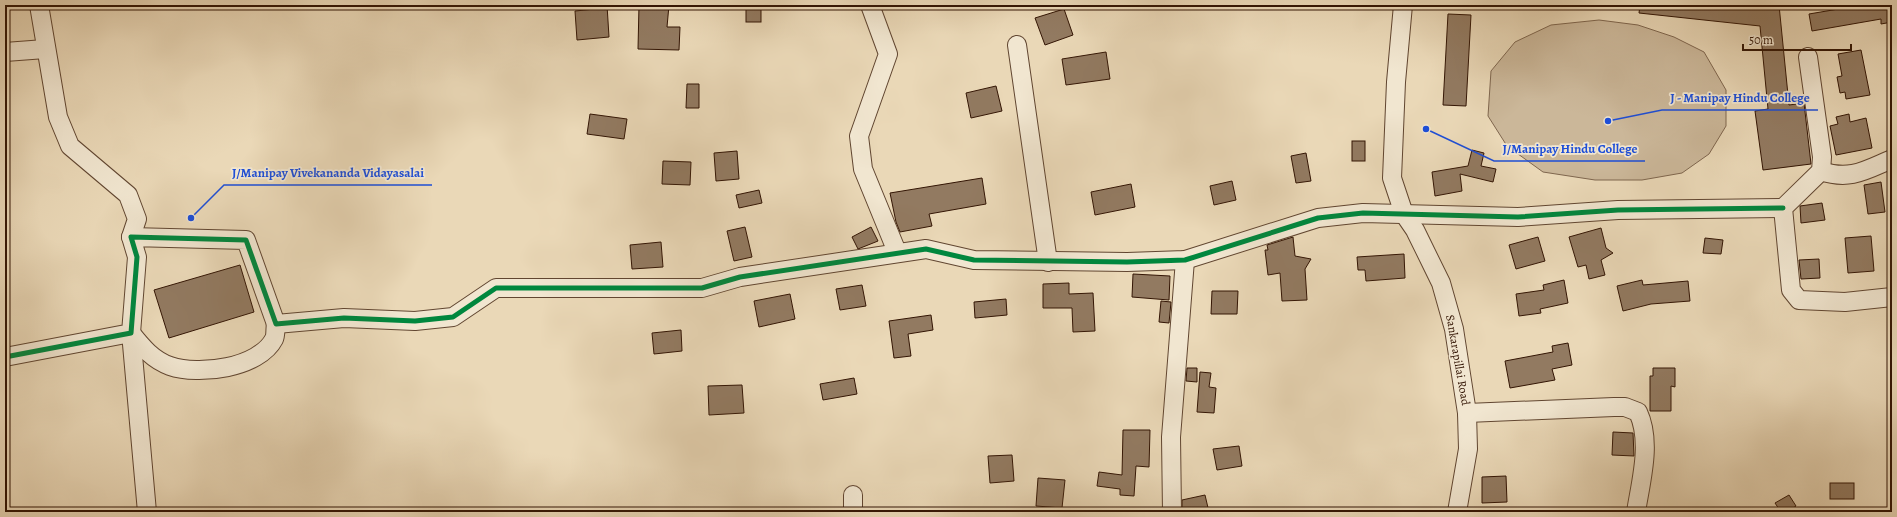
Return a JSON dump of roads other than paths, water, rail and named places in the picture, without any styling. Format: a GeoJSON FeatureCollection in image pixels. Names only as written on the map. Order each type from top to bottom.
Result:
{"type":"FeatureCollection","features":[{"type":"Feature","properties":{"kind":"street"},"geometry":{"type":"LineString","coordinates":[[39,5],[45,49],[58,117],[70,146],[128,195],[137,219],[131,237],[137,257],[131,333],[147,512]]}},
{"type":"Feature","properties":{"kind":"street"},"geometry":{"type":"LineString","coordinates":[[870,5],[888,54],[859,136],[863,169],[897,252]]}},
{"type":"Feature","properties":{"kind":"street","name":"Sankarapillai Road"},"geometry":{"type":"LineString","coordinates":[[1404,5],[1396,82],[1392,178],[1404,214],[1415,230],[1441,283],[1454,329],[1467,413],[1468,449],[1457,512]]}},
{"type":"Feature","properties":{"kind":"street"},"geometry":{"type":"LineString","coordinates":[[1017,45],[1048,262]]}},
{"type":"Feature","properties":{"kind":"street"},"geometry":{"type":"LineString","coordinates":[[5,52],[45,49]]}},
{"type":"Feature","properties":{"kind":"street"},"geometry":{"type":"LineString","coordinates":[[276,324],[344,318],[415,321],[453,317],[496,288],[702,288],[740,277],[897,252],[926,249],[974,260],[1048,262],[1185,260],[1318,218],[1363,213],[1518,217],[1618,210],[1783,208],[1821,171],[1822,157],[1808,57]]}},
{"type":"Feature","properties":{"kind":"street"},"geometry":{"type":"LineString","coordinates":[[1821,171],[1835,176],[1850,175],[1864,172],[1892,159]]}},
{"type":"Feature","properties":{"kind":"street"},"geometry":{"type":"LineString","coordinates":[[1783,208],[1790,286],[1795,298],[1815,302],[1892,297]]}},
{"type":"Feature","properties":{"kind":"street"},"geometry":{"type":"LineString","coordinates":[[131,237],[246,240],[276,324],[274,338],[260,355],[237,365],[198,370],[170,366],[147,353],[131,333]]}},
{"type":"Feature","properties":{"kind":"street"},"geometry":{"type":"LineString","coordinates":[[1172,512],[1171,437],[1185,260]]}},
{"type":"Feature","properties":{"kind":"street"},"geometry":{"type":"LineString","coordinates":[[5,357],[131,333]]}},
{"type":"Feature","properties":{"kind":"street"},"geometry":{"type":"LineString","coordinates":[[1467,413],[1614,407],[1625,407],[1638,412],[1643,422],[1645,434],[1644,460],[1636,512]]}},
{"type":"Feature","properties":{"kind":"street"},"geometry":{"type":"LineString","coordinates":[[1457,512],[1467,512]]}},
{"type":"Feature","properties":{"kind":"place","name":"J - Manipay Hindu College"},"geometry":{"type":"Point","coordinates":[1608,121]}},
{"type":"Feature","properties":{"kind":"place","name":"J/Manipay Hindu College"},"geometry":{"type":"Point","coordinates":[1426,129]}},
{"type":"Feature","properties":{"kind":"place","name":"J/Manipay Vivekananda Vidayasalai"},"geometry":{"type":"Point","coordinates":[191,218]}}]}
